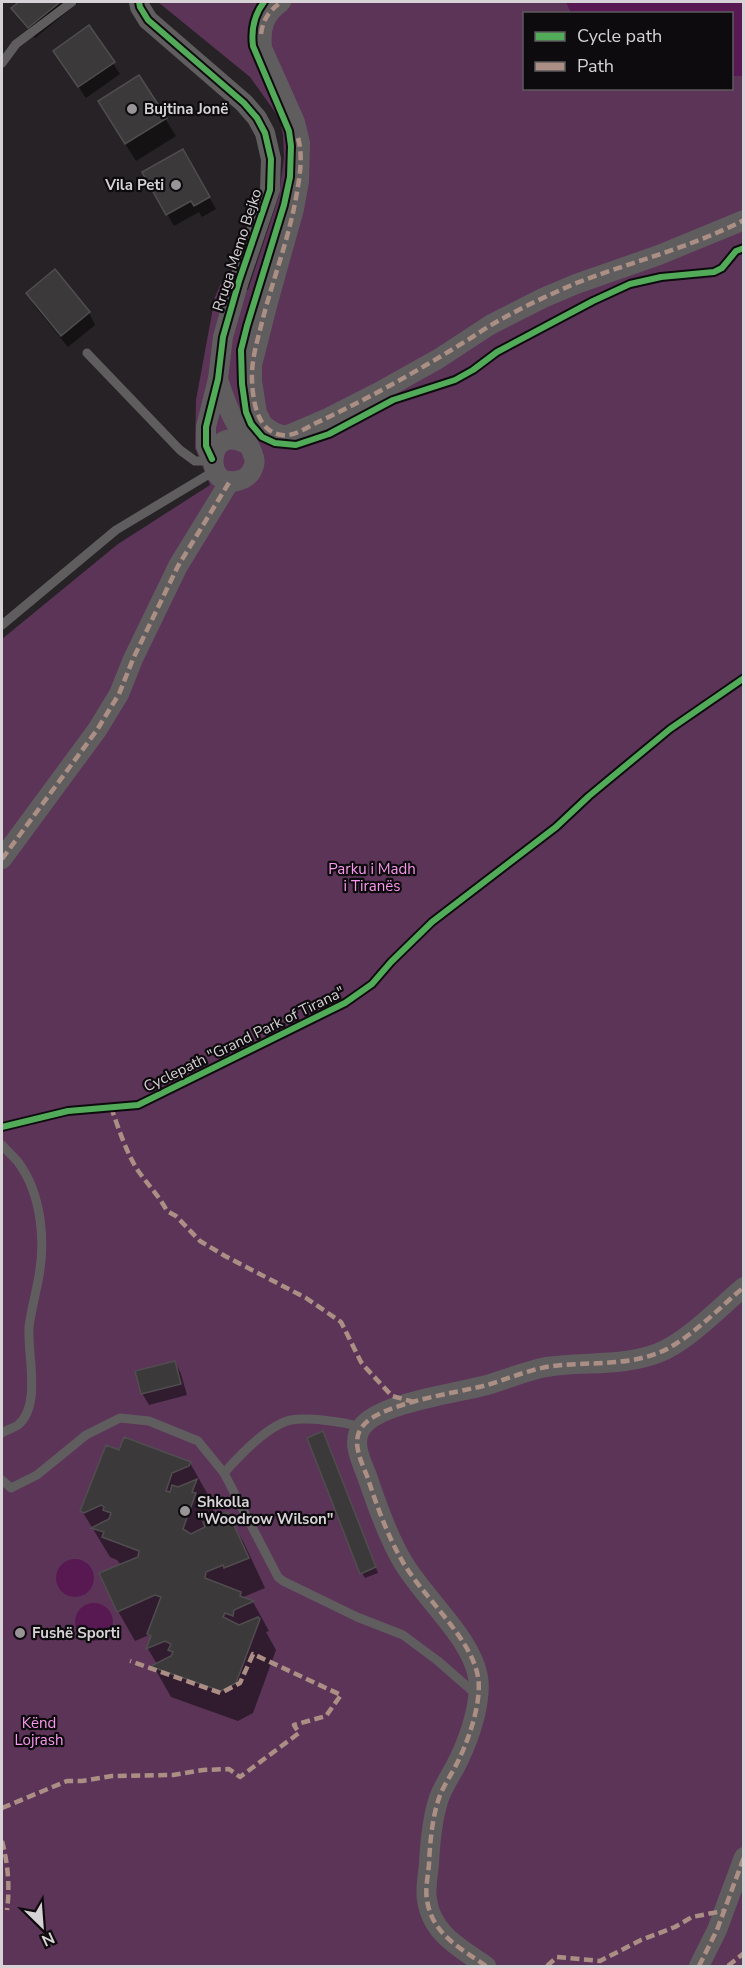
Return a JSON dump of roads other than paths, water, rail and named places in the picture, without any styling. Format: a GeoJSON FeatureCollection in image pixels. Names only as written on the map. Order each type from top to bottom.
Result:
{"type":"FeatureCollection","features":[{"type":"Feature","properties":{"kind":"street","name":"Rruga Memo Bejko"},"geometry":{"type":"LineString","coordinates":[[139,2],[148,20],[244,103],[257,118],[266,133],[271,159],[270,190],[223,337],[218,379],[206,426],[206,446],[217,468]]}},
{"type":"Feature","properties":{"kind":"street"},"geometry":{"type":"LineString","coordinates":[[281,2],[268,12],[262,24],[262,48],[295,122],[300,143],[300,160],[294,209],[252,365],[257,413],[263,425],[273,432],[284,436],[328,418],[438,359],[490,325],[543,298],[659,255],[744,220]]}},
{"type":"Feature","properties":{"kind":"street"},"geometry":{"type":"LineString","coordinates":[[217,468],[242,480],[249,475],[255,460],[253,452],[233,418],[218,379]]}},
{"type":"Feature","properties":{"kind":"street"},"geometry":{"type":"LineString","coordinates":[[2,859],[83,751],[119,694],[133,659],[178,566],[217,468],[218,446],[225,441],[233,440],[248,445]]}},
{"type":"Feature","properties":{"kind":"street"},"geometry":{"type":"LineString","coordinates":[[486,1966],[443,1935],[431,1918],[426,1898],[431,1838],[439,1797],[460,1757],[473,1722],[478,1677],[471,1657],[456,1632],[425,1595],[400,1558],[375,1500],[358,1451],[358,1436],[361,1427],[371,1419],[392,1409],[488,1384],[523,1372],[548,1367],[625,1362],[662,1352],[692,1331],[744,1287]]}},
{"type":"Feature","properties":{"kind":"street"},"geometry":{"type":"LineString","coordinates":[[699,1966],[717,1930],[744,1857]]}},
{"type":"Feature","properties":{"kind":"lane"},"geometry":{"type":"LineString","coordinates":[[2,63],[16,44],[72,2]]}},
{"type":"Feature","properties":{"kind":"lane"},"geometry":{"type":"LineString","coordinates":[[87,354],[180,450],[195,461],[217,468]]}},
{"type":"Feature","properties":{"kind":"lane"},"geometry":{"type":"LineString","coordinates":[[2,626],[116,530],[217,468]]}},
{"type":"Feature","properties":{"kind":"lane"},"geometry":{"type":"LineString","coordinates":[[2,1145],[18,1161],[32,1186],[39,1212],[41,1236],[38,1280],[29,1328],[32,1384],[27,1411],[18,1425],[2,1433]]}},
{"type":"Feature","properties":{"kind":"lane"},"geometry":{"type":"LineString","coordinates":[[2,1480],[11,1488],[26,1481],[54,1463],[86,1435],[120,1418],[149,1421],[198,1441],[224,1473],[278,1577],[357,1617],[403,1635],[438,1661],[477,1695]]}},
{"type":"Feature","properties":{"kind":"lane"},"geometry":{"type":"LineString","coordinates":[[224,1473],[257,1440],[291,1420],[336,1422],[361,1427]]}},
{"type":"Feature","properties":{"kind":"place","name":"Bujtina Jonë"},"geometry":{"type":"Point","coordinates":[132,109]}},
{"type":"Feature","properties":{"kind":"place","name":"Vila Peti"},"geometry":{"type":"Point","coordinates":[176,185]}},
{"type":"Feature","properties":{"kind":"place","name":"Shkolla \"Woodrow Wilson\""},"geometry":{"type":"Point","coordinates":[185,1511]}},
{"type":"Feature","properties":{"kind":"place","name":"Fushë Sporti"},"geometry":{"type":"Point","coordinates":[20,1633]}},
{"type":"Feature","properties":{"kind":"park label","name":"Parku i Madh i Tiranës"},"geometry":{"type":"Point","coordinates":[372,878]}},
{"type":"Feature","properties":{"kind":"park label","name":"Kënd Lojrash"},"geometry":{"type":"Point","coordinates":[39,1732]}}]}
